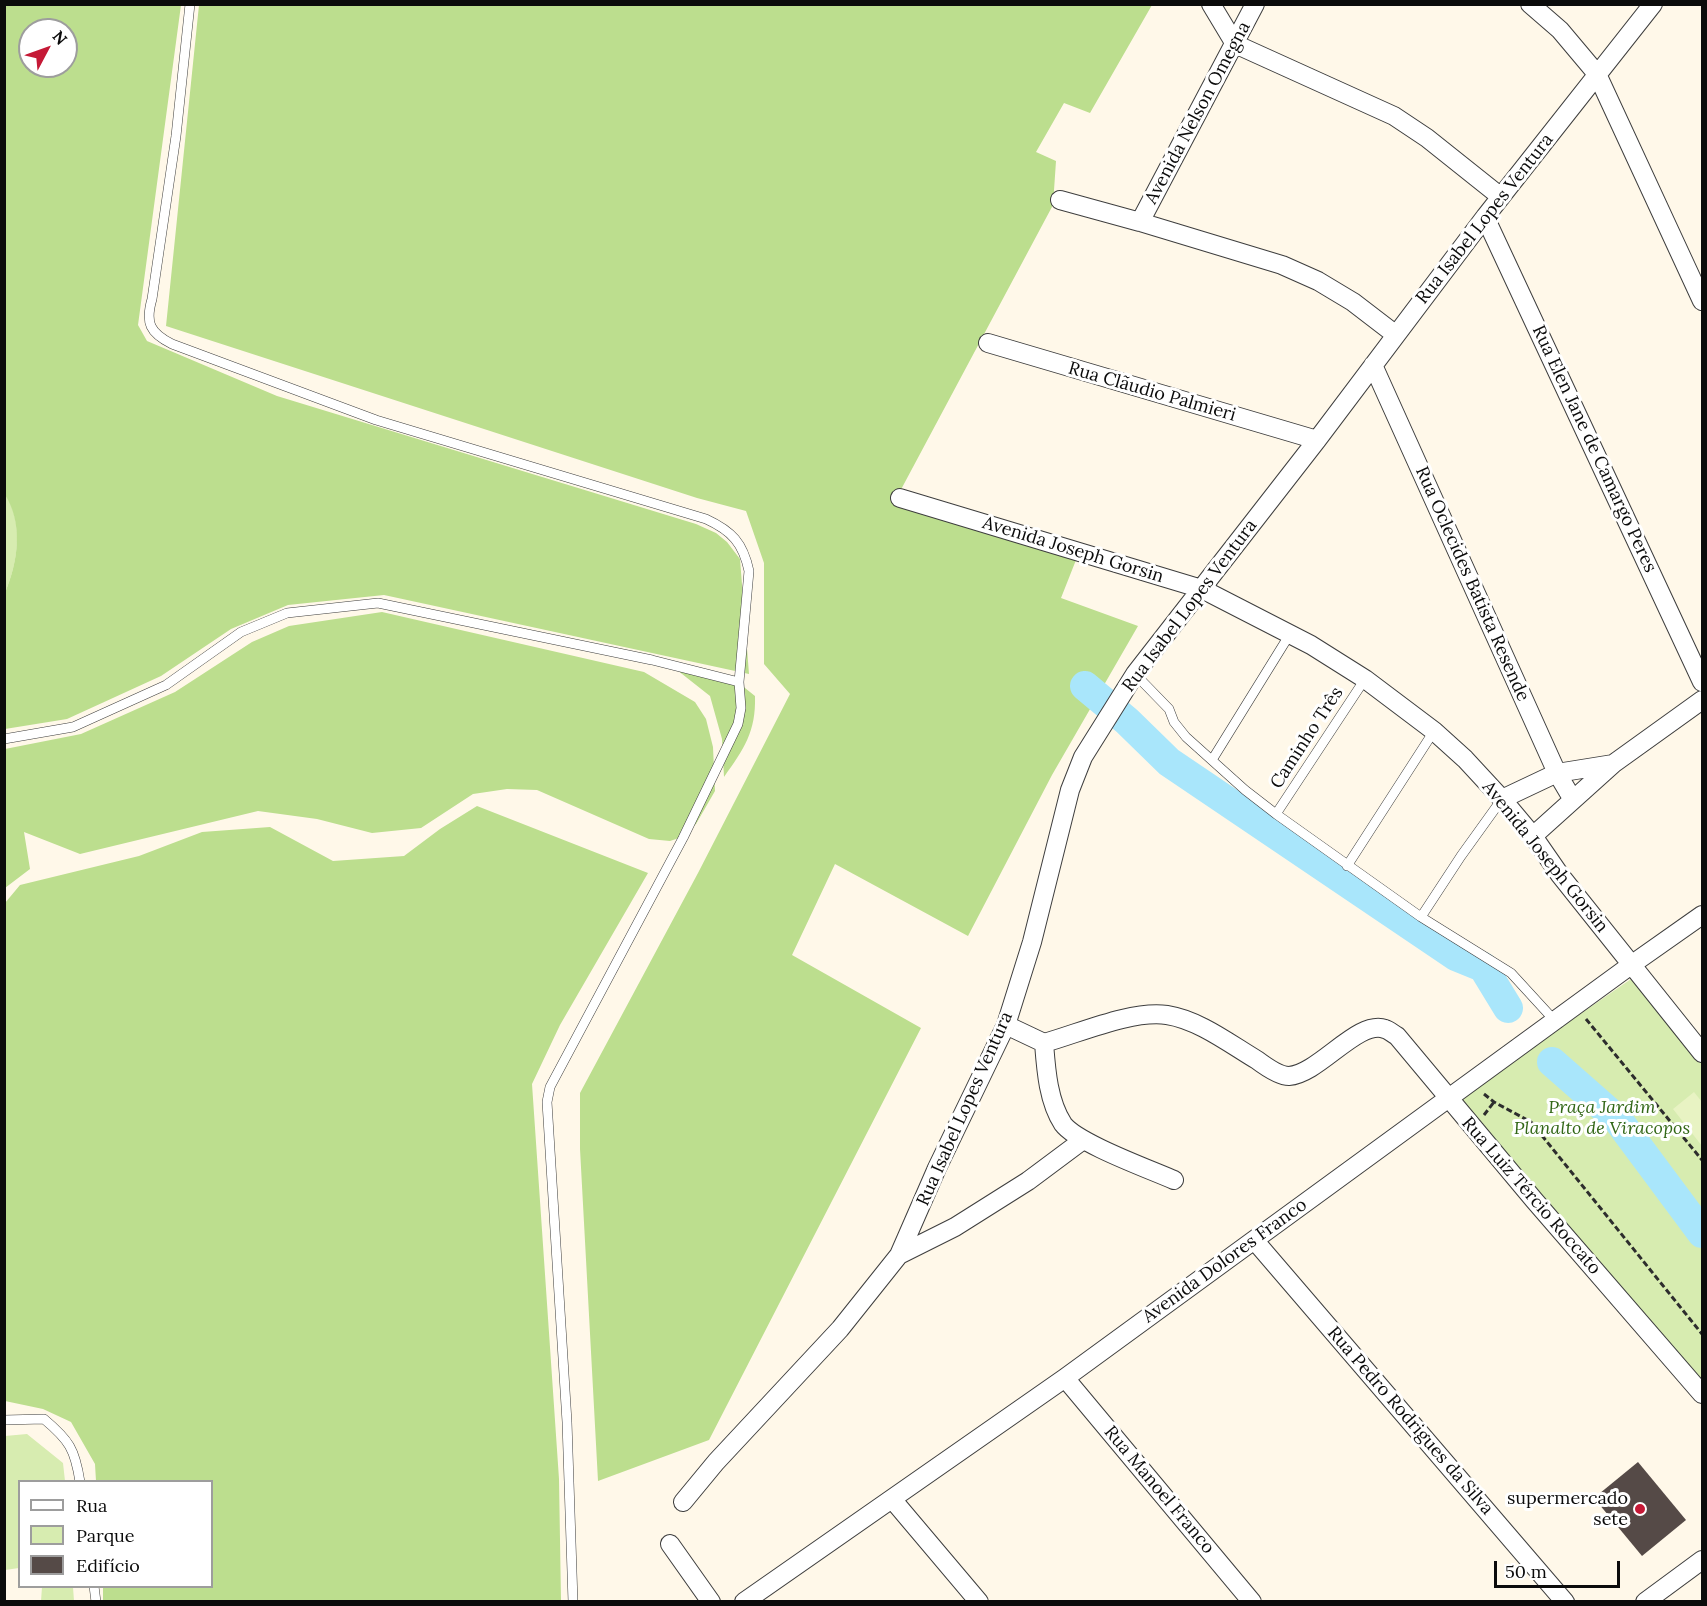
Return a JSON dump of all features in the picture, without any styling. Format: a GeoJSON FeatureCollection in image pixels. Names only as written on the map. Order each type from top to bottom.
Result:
{"type":"FeatureCollection","features":[{"type":"Feature","properties":{"kind":"street"},"geometry":{"type":"LineString","coordinates":[[1211,4],[1235,44],[1394,116],[1427,138],[1501,197]]}},
{"type":"Feature","properties":{"kind":"street","name":"Avenida Nelson Omegna"},"geometry":{"type":"LineString","coordinates":[[1140,222],[1255,4]]}},
{"type":"Feature","properties":{"kind":"street"},"geometry":{"type":"LineString","coordinates":[[1530,4],[1560,30],[1597,74],[1702,301]]}},
{"type":"Feature","properties":{"kind":"street","name":"Rua Isabel Lopes Ventura"},"geometry":{"type":"LineString","coordinates":[[683,1502],[716,1462],[840,1329],[899,1256],[937,1168],[1006,1025],[1032,942],[1070,790],[1083,757],[1135,674],[1317,440],[1485,217],[1653,4]]}},
{"type":"Feature","properties":{"kind":"street"},"geometry":{"type":"LineString","coordinates":[[1060,200],[1282,265],[1309,277],[1353,302],[1396,335]]}},
{"type":"Feature","properties":{"kind":"street","name":"Rua Elen Jane de Camargo Peres"},"geometry":{"type":"LineString","coordinates":[[1485,217],[1702,682]]}},
{"type":"Feature","properties":{"kind":"street","name":"Rua Clãudio Palmieri"},"geometry":{"type":"LineString","coordinates":[[988,343],[1317,440]]}},
{"type":"Feature","properties":{"kind":"street","name":"Rua Oclecides Batista Resende"},"geometry":{"type":"LineString","coordinates":[[1373,366],[1557,773],[1573,800]]}},
{"type":"Feature","properties":{"kind":"street","name":"Avenida Joseph Gorsin"},"geometry":{"type":"LineString","coordinates":[[900,498],[1202,589],[1336,659],[1365,679],[1434,730],[1465,759],[1502,800],[1533,836],[1560,875],[1702,1053]]}},
{"type":"Feature","properties":{"kind":"street"},"geometry":{"type":"LineString","coordinates":[[1533,836],[1612,765],[1702,700]]}},
{"type":"Feature","properties":{"kind":"street"},"geometry":{"type":"LineString","coordinates":[[1502,800],[1557,773],[1612,765]]}},
{"type":"Feature","properties":{"kind":"street","name":"Avenida Dolores Franco"},"geometry":{"type":"LineString","coordinates":[[744,1602],[1065,1378],[1702,915]]}},
{"type":"Feature","properties":{"kind":"street","name":"Rua Luiz Tércio Roccato"},"geometry":{"type":"LineString","coordinates":[[1044,1043],[1141,1014],[1169,1015],[1197,1025],[1268,1068],[1288,1076],[1308,1070],[1349,1041],[1374,1028],[1386,1029],[1397,1036],[1702,1394]]}},
{"type":"Feature","properties":{"kind":"street"},"geometry":{"type":"LineString","coordinates":[[1006,1025],[1044,1043],[1047,1077],[1055,1107],[1064,1125],[1083,1140],[1174,1180]]}},
{"type":"Feature","properties":{"kind":"street"},"geometry":{"type":"LineString","coordinates":[[899,1256],[955,1227],[1028,1181],[1083,1140]]}},
{"type":"Feature","properties":{"kind":"street","name":"Rua Pedro Rodrigues da Silva"},"geometry":{"type":"LineString","coordinates":[[1255,1241],[1565,1602]]}},
{"type":"Feature","properties":{"kind":"street","name":"Rua Manoel Franco"},"geometry":{"type":"LineString","coordinates":[[1065,1378],[1252,1602]]}},
{"type":"Feature","properties":{"kind":"street"},"geometry":{"type":"LineString","coordinates":[[892,1499],[979,1602]]}},
{"type":"Feature","properties":{"kind":"street"},"geometry":{"type":"LineString","coordinates":[[670,1544],[711,1602]]}},
{"type":"Feature","properties":{"kind":"street"},"geometry":{"type":"LineString","coordinates":[[1645,1602],[1702,1560]]}},
{"type":"Feature","properties":{"kind":"lane"},"geometry":{"type":"LineString","coordinates":[[190,4],[176,136],[149,310],[150,326],[157,336],[172,345],[376,420],[706,519],[724,527],[745,553],[749,571],[739,682],[741,708],[738,724],[683,838],[550,1087],[547,1102],[567,1422],[573,1602]]}},
{"type":"Feature","properties":{"kind":"lane"},"geometry":{"type":"LineString","coordinates":[[4,739],[74,727],[166,685],[241,632],[287,614],[378,603],[652,660],[739,682]]}},
{"type":"Feature","properties":{"kind":"lane"},"geometry":{"type":"LineString","coordinates":[[1212,760],[1290,634]]}},
{"type":"Feature","properties":{"kind":"lane"},"geometry":{"type":"LineString","coordinates":[[1135,674],[1169,709],[1174,722],[1186,737],[1245,790],[1347,866],[1421,917],[1510,973],[1555,1022]]}},
{"type":"Feature","properties":{"kind":"lane","name":"Caminho Três"},"geometry":{"type":"LineString","coordinates":[[1276,814],[1365,679]]}},
{"type":"Feature","properties":{"kind":"lane"},"geometry":{"type":"LineString","coordinates":[[1347,866],[1434,730]]}},
{"type":"Feature","properties":{"kind":"lane"},"geometry":{"type":"LineString","coordinates":[[1421,917],[1461,856],[1502,800]]}},
{"type":"Feature","properties":{"kind":"lane"},"geometry":{"type":"LineString","coordinates":[[4,1420],[44,1419],[63,1436],[76,1459],[80,1480]]}},
{"type":"Feature","properties":{"kind":"path"},"geometry":{"type":"LineString","coordinates":[[1578,1004],[1581,1012],[1702,1160]]}},
{"type":"Feature","properties":{"kind":"path"},"geometry":{"type":"LineString","coordinates":[[1494,1102],[1531,1122],[1702,1334]]}},
{"type":"Feature","properties":{"kind":"green space"},"geometry":{"type":"Polygon","coordinates":[[[4,5],[181,5],[138,325],[147,341],[277,396],[696,524],[716,533],[727,542],[740,559],[749,674],[384,595],[288,605],[231,629],[161,676],[67,719],[5,729],[5,593],[13,569],[17,543],[17,530],[4,493],[4,5]]]}},
{"type":"Feature","properties":{"kind":"green space"},"geometry":{"type":"Polygon","coordinates":[[[199,5],[1152,5],[1090,113],[1064,103],[1036,152],[1056,161],[1053,205],[897,497],[1076,560],[1061,598],[1138,626],[1052,775],[968,936],[835,864],[792,955],[921,1028],[709,1440],[598,1481],[580,1149],[580,1093],[698,873],[790,694],[764,664],[764,563],[746,511],[697,498],[166,326],[199,5]]]}},
{"type":"Feature","properties":{"kind":"green space"},"geometry":{"type":"Polygon","coordinates":[[[5,493],[15,517],[17,543],[13,569],[5,593],[5,493]]]}},
{"type":"Feature","properties":{"kind":"green space"},"geometry":{"type":"Polygon","coordinates":[[[382,612],[644,672],[695,702],[706,719],[713,747],[715,791],[696,824],[682,837],[670,841],[649,839],[537,790],[507,789],[473,794],[421,828],[372,833],[317,819],[258,811],[80,854],[24,832],[30,869],[5,888],[5,749],[81,734],[175,692],[252,642],[289,626],[382,612]]]}},
{"type":"Feature","properties":{"kind":"green space"},"geometry":{"type":"Polygon","coordinates":[[[677,670],[740,684],[755,696],[751,730],[737,758],[724,777],[722,739],[710,696],[677,670]]]}},
{"type":"Feature","properties":{"kind":"green space"},"geometry":{"type":"Polygon","coordinates":[[[477,806],[648,873],[560,1025],[532,1084],[559,1479],[561,1601],[103,1601],[103,1588],[213,1588],[213,1480],[96,1480],[95,1464],[71,1422],[43,1409],[5,1401],[5,903],[20,885],[139,856],[202,832],[270,827],[333,861],[404,856],[440,829],[477,806]]]}},
{"type":"Feature","properties":{"kind":"green space","name":"Praça Jardim Planalto de Viracopos"},"geometry":{"type":"Polygon","coordinates":[[[1631,979],[1702,1064],[1702,1383],[1456,1100],[1631,979]]]}},
{"type":"Feature","properties":{"kind":"green space"},"geometry":{"type":"Polygon","coordinates":[[[1694,1092],[1702,1102],[1702,1146],[1673,1109],[1694,1092]]]}},
{"type":"Feature","properties":{"kind":"green space"},"geometry":{"type":"Polygon","coordinates":[[[27,1434],[63,1463],[65,1480],[18,1480],[18,1568],[5,1570],[5,1436],[27,1434]]]}},
{"type":"Feature","properties":{"kind":"green space"},"geometry":{"type":"Polygon","coordinates":[[[42,1588],[73,1588],[74,1601],[41,1601],[42,1588]]]}},
{"type":"Feature","properties":{"kind":"building","name":"supermercado sete"},"geometry":{"type":"Polygon","coordinates":[[[1638,1462],[1686,1520],[1642,1556],[1594,1498],[1638,1462]]]}},
{"type":"Feature","properties":{"kind":"waterway"},"geometry":{"type":"LineString","coordinates":[[1085,686],[1127,721],[1169,762],[1456,956],[1483,967],[1508,1008]]}},
{"type":"Feature","properties":{"kind":"waterway"},"geometry":{"type":"LineString","coordinates":[[1552,1062],[1618,1120],[1702,1233]]}},
{"type":"Feature","properties":{"kind":"place","name":"supermercado sete"},"geometry":{"type":"Point","coordinates":[1640,1509]}}]}
